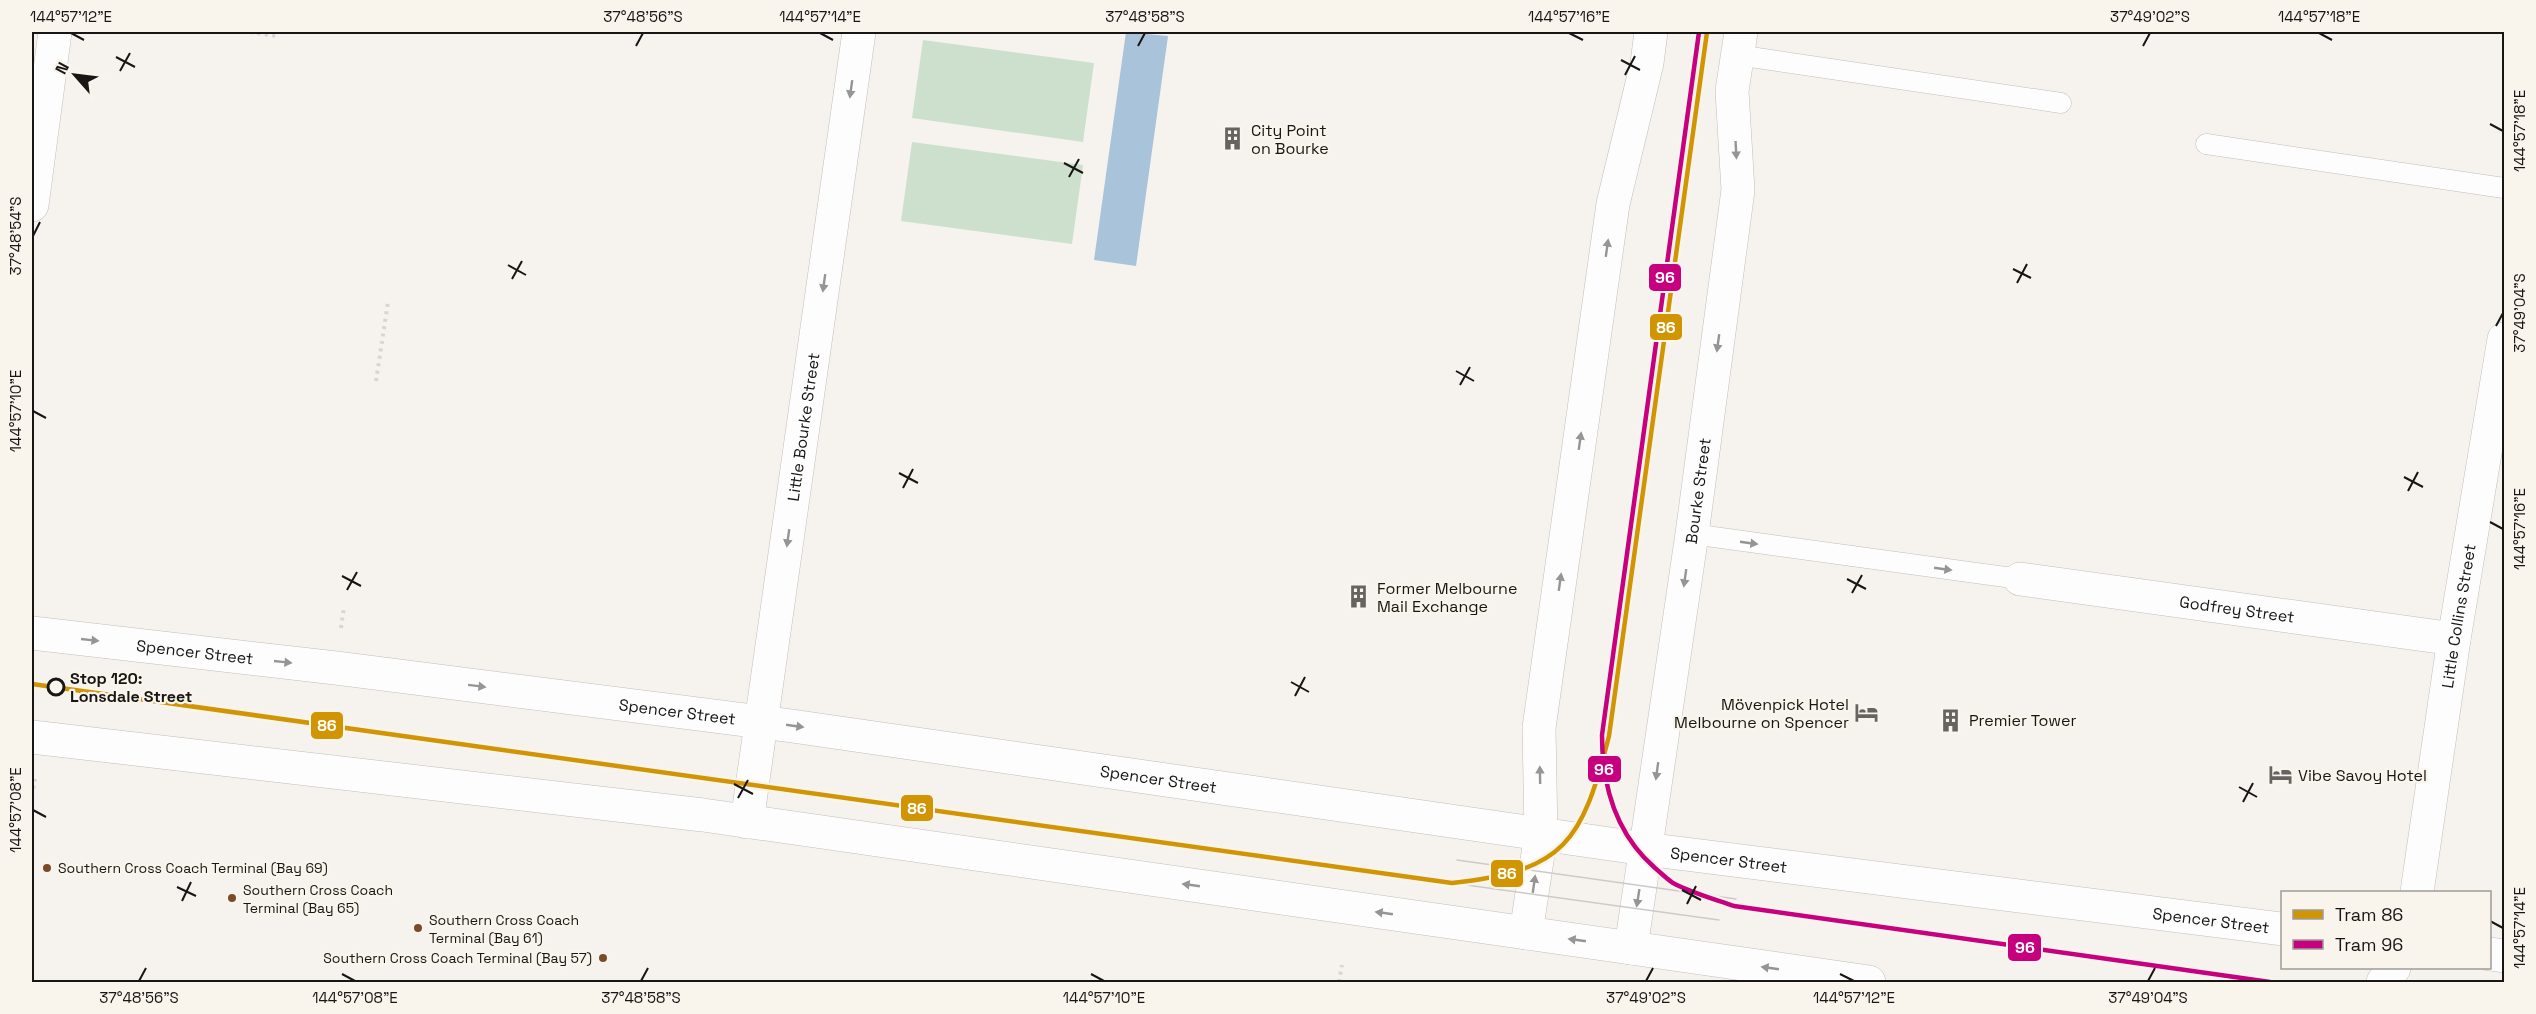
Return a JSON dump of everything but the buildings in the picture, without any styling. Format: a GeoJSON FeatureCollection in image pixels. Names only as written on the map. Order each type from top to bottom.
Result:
{"type":"FeatureCollection","features":[{"type":"Feature","properties":{"kind":"main road"},"geometry":{"type":"LineString","coordinates":[[32,205],[55,32]]}},
{"type":"Feature","properties":{"kind":"main road","name":"Little Bourke Street"},"geometry":{"type":"LineString","coordinates":[[747,822],[859,32]]}},
{"type":"Feature","properties":{"kind":"main road"},"geometry":{"type":"LineString","coordinates":[[1526,933],[1541,834],[1539,728],[1613,204],[1647,63],[1651,32]]}},
{"type":"Feature","properties":{"kind":"main road","name":"Bourke Street"},"geometry":{"type":"LineString","coordinates":[[1630,948],[1692,534],[1738,190],[1732,91],[1739,43]]}},
{"type":"Feature","properties":{"kind":"main road","name":"Little Collins Street"},"geometry":{"type":"LineString","coordinates":[[2417,891],[2454,639],[2505,339]]}},
{"type":"Feature","properties":{"kind":"main road","name":"Godfrey Street"},"geometry":{"type":"LineString","coordinates":[[2020,579],[2454,639]]}},
{"type":"Feature","properties":{"kind":"main road","name":"Spencer Street"},"geometry":{"type":"LineString","coordinates":[[32,633],[336,668],[762,722],[1645,849],[2281,929]]}},
{"type":"Feature","properties":{"kind":"main road"},"geometry":{"type":"LineString","coordinates":[[32,737],[747,822],[1869,982]]}},
{"type":"Feature","properties":{"kind":"main road"},"geometry":{"type":"LineString","coordinates":[[2383,982],[2393,969]]}},
{"type":"Feature","properties":{"kind":"lane"},"geometry":{"type":"LineString","coordinates":[[1739,43],[2061,103]]}},
{"type":"Feature","properties":{"kind":"lane"},"geometry":{"type":"LineString","coordinates":[[2206,144],[2505,188]]}},
{"type":"Feature","properties":{"kind":"lane"},"geometry":{"type":"LineString","coordinates":[[1692,534],[2020,579]]}},
{"type":"Feature","properties":{"kind":"path"},"geometry":{"type":"LineString","coordinates":[[250,32],[276,36]]}},
{"type":"Feature","properties":{"kind":"path"},"geometry":{"type":"LineString","coordinates":[[376,381],[388,302]]}},
{"type":"Feature","properties":{"kind":"path"},"geometry":{"type":"LineString","coordinates":[[32,796],[35,777]]}},
{"type":"Feature","properties":{"kind":"path"},"geometry":{"type":"LineString","coordinates":[[1339,982],[1342,965]]}},
{"type":"Feature","properties":{"kind":"green space"},"geometry":{"type":"Polygon","coordinates":[[[923,40],[1094,63],[1083,142],[912,118],[923,40]]]}},
{"type":"Feature","properties":{"kind":"green space"},"geometry":{"type":"Polygon","coordinates":[[[912,142],[1083,165],[1072,244],[901,221],[912,142]]]}},
{"type":"Feature","properties":{"kind":"water"},"geometry":{"type":"Polygon","coordinates":[[[1126,32],[1168,36],[1136,266],[1094,260],[1126,32]]]}},
{"type":"Feature","properties":{"kind":"tram line","name":"96"},"geometry":{"type":"LineString","coordinates":[[1699,32],[1602,735],[1608,791],[1630,840],[1642,855],[1673,883],[1734,906],[2270,982]]}},
{"type":"Feature","properties":{"kind":"tram line","name":"86"},"geometry":{"type":"LineString","coordinates":[[32,684],[1452,883],[1490,878],[1520,870],[1544,859],[1563,845],[1577,826],[1589,802],[1609,736],[1707,32]]}},
{"type":"Feature","properties":{"kind":"tram line"},"geometry":{"type":"LineString","coordinates":[[1457,860],[1736,899]]}},
{"type":"Feature","properties":{"kind":"tram line"},"geometry":{"type":"LineString","coordinates":[[1452,883],[1719,920]]}},
{"type":"Feature","properties":{"kind":"place","name":"City Point on Bourke"},"geometry":{"type":"Point","coordinates":[1233,139]}},
{"type":"Feature","properties":{"kind":"place","name":"Former Melbourne Mail Exchange"},"geometry":{"type":"Point","coordinates":[1359,597]}},
{"type":"Feature","properties":{"kind":"place","name":"Stop 120: Lonsdale Street"},"geometry":{"type":"Point","coordinates":[56,687]}},
{"type":"Feature","properties":{"kind":"place","name":"Mövenpick Hotel Melbourne on Spencer"},"geometry":{"type":"Point","coordinates":[1867,713]}},
{"type":"Feature","properties":{"kind":"place","name":"Premier Tower"},"geometry":{"type":"Point","coordinates":[1951,720]}},
{"type":"Feature","properties":{"kind":"place","name":"Vibe Savoy Hotel"},"geometry":{"type":"Point","coordinates":[2280,775]}},
{"type":"Feature","properties":{"kind":"place","name":"Southern Cross Coach Terminal (Bay 69)"},"geometry":{"type":"Point","coordinates":[47,868]}},
{"type":"Feature","properties":{"kind":"place","name":"Southern Cross Coach Terminal (Bay 65)"},"geometry":{"type":"Point","coordinates":[232,898]}},
{"type":"Feature","properties":{"kind":"place","name":"Southern Cross Coach Terminal (Bay 61)"},"geometry":{"type":"Point","coordinates":[418,928]}},
{"type":"Feature","properties":{"kind":"place","name":"Southern Cross Coach Terminal (Bay 57)"},"geometry":{"type":"Point","coordinates":[603,958]}}]}
